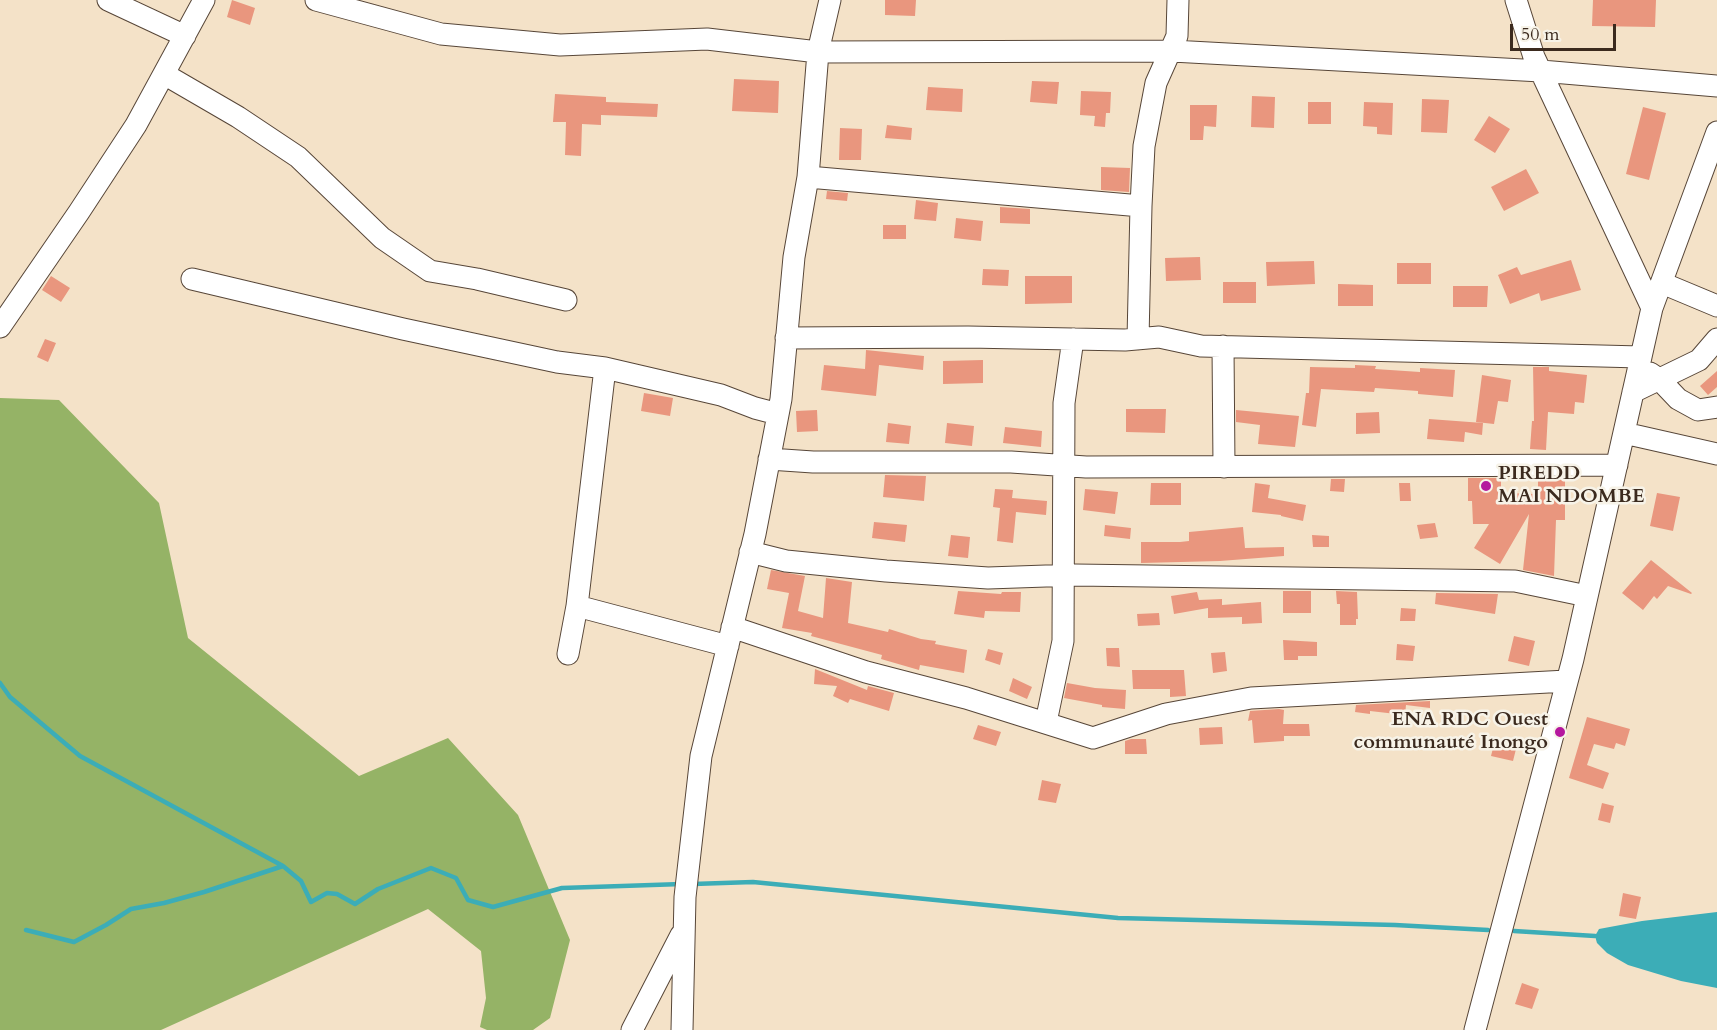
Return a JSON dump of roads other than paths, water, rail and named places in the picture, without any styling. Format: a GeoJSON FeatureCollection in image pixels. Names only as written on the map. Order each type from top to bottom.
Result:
{"type":"FeatureCollection","features":[{"type":"Feature","properties":{"kind":"street"},"geometry":{"type":"LineString","coordinates":[[108,0],[185,36]]}},
{"type":"Feature","properties":{"kind":"street"},"geometry":{"type":"LineString","coordinates":[[0,327],[80,212],[136,125],[204,0]]}},
{"type":"Feature","properties":{"kind":"street"},"geometry":{"type":"LineString","coordinates":[[316,0],[441,34],[560,45],[707,39],[818,51],[1172,51],[1541,71],[1717,86]]}},
{"type":"Feature","properties":{"kind":"street"},"geometry":{"type":"LineString","coordinates":[[682,1030],[685,897],[701,756],[750,552],[778,414],[794,257],[808,177],[818,51],[830,0]]}},
{"type":"Feature","properties":{"kind":"street"},"geometry":{"type":"LineString","coordinates":[[1138,339],[1144,146],[1156,83],[1177,36],[1178,0]]}},
{"type":"Feature","properties":{"kind":"street"},"geometry":{"type":"LineString","coordinates":[[1516,0],[1534,57],[1652,308]]}},
{"type":"Feature","properties":{"kind":"street"},"geometry":{"type":"LineString","coordinates":[[164,74],[238,117],[298,157],[382,238],[430,271],[477,279],[566,300]]}},
{"type":"Feature","properties":{"kind":"street"},"geometry":{"type":"LineString","coordinates":[[1475,1030],[1567,681],[1652,308],[1717,132]]}},
{"type":"Feature","properties":{"kind":"street"},"geometry":{"type":"LineString","coordinates":[[808,177],[1141,206]]}},
{"type":"Feature","properties":{"kind":"street"},"geometry":{"type":"LineString","coordinates":[[192,279],[402,329],[557,362],[605,368],[721,395],[778,414]]}},
{"type":"Feature","properties":{"kind":"street"},"geometry":{"type":"LineString","coordinates":[[1662,283],[1717,306]]}},
{"type":"Feature","properties":{"kind":"street"},"geometry":{"type":"LineString","coordinates":[[786,338],[1138,339],[1159,337],[1201,346],[1640,362],[1678,399],[1698,410],[1717,407]]}},
{"type":"Feature","properties":{"kind":"street"},"geometry":{"type":"LineString","coordinates":[[1046,722],[1063,641],[1064,403],[1073,339]]}},
{"type":"Feature","properties":{"kind":"street"},"geometry":{"type":"LineString","coordinates":[[1634,392],[1699,360],[1717,339]]}},
{"type":"Feature","properties":{"kind":"street"},"geometry":{"type":"LineString","coordinates":[[1223,346],[1224,467]]}},
{"type":"Feature","properties":{"kind":"street"},"geometry":{"type":"LineString","coordinates":[[568,654],[577,606],[605,368]]}},
{"type":"Feature","properties":{"kind":"street"},"geometry":{"type":"LineString","coordinates":[[1624,433],[1717,454]]}},
{"type":"Feature","properties":{"kind":"street"},"geometry":{"type":"LineString","coordinates":[[769,459],[813,462],[1011,462],[1086,467],[1617,465]]}},
{"type":"Feature","properties":{"kind":"street"},"geometry":{"type":"LineString","coordinates":[[750,552],[786,561],[988,578],[1062,576],[1515,581],[1587,596]]}},
{"type":"Feature","properties":{"kind":"street"},"geometry":{"type":"LineString","coordinates":[[577,606],[730,636],[966,698],[1093,738],[1166,714],[1251,698],[1567,681]]}},
{"type":"Feature","properties":{"kind":"street"},"geometry":{"type":"LineString","coordinates":[[632,1030],[684,929]]}},
{"type":"Feature","properties":{"kind":"water"},"geometry":{"type":"Polygon","coordinates":[[[1717,912],[1717,988],[1681,981],[1628,965],[1607,953],[1597,943],[1595,936],[1599,929],[1717,912]]]}},
{"type":"Feature","properties":{"kind":"waterway"},"geometry":{"type":"LineString","coordinates":[[0,683],[10,697],[80,756],[283,866]]}},
{"type":"Feature","properties":{"kind":"waterway"},"geometry":{"type":"LineString","coordinates":[[26,930],[74,942],[131,909],[204,892],[283,866],[301,881],[311,902],[327,893],[337,894],[355,904],[378,889],[431,868],[456,878],[468,900],[493,907],[562,888],[682,884]]}},
{"type":"Feature","properties":{"kind":"waterway"},"geometry":{"type":"LineString","coordinates":[[693,884],[753,882],[1118,918],[1395,925],[1488,930]]}},
{"type":"Feature","properties":{"kind":"waterway"},"geometry":{"type":"LineString","coordinates":[[1514,931],[1595,936]]}},
{"type":"Feature","properties":{"kind":"place","name":"PIREDD MAI NDOMBE"},"geometry":{"type":"Point","coordinates":[1486,486]}},
{"type":"Feature","properties":{"kind":"place","name":"ENA RDC Ouest communauté Inongo"},"geometry":{"type":"Point","coordinates":[1560,732]}}]}
